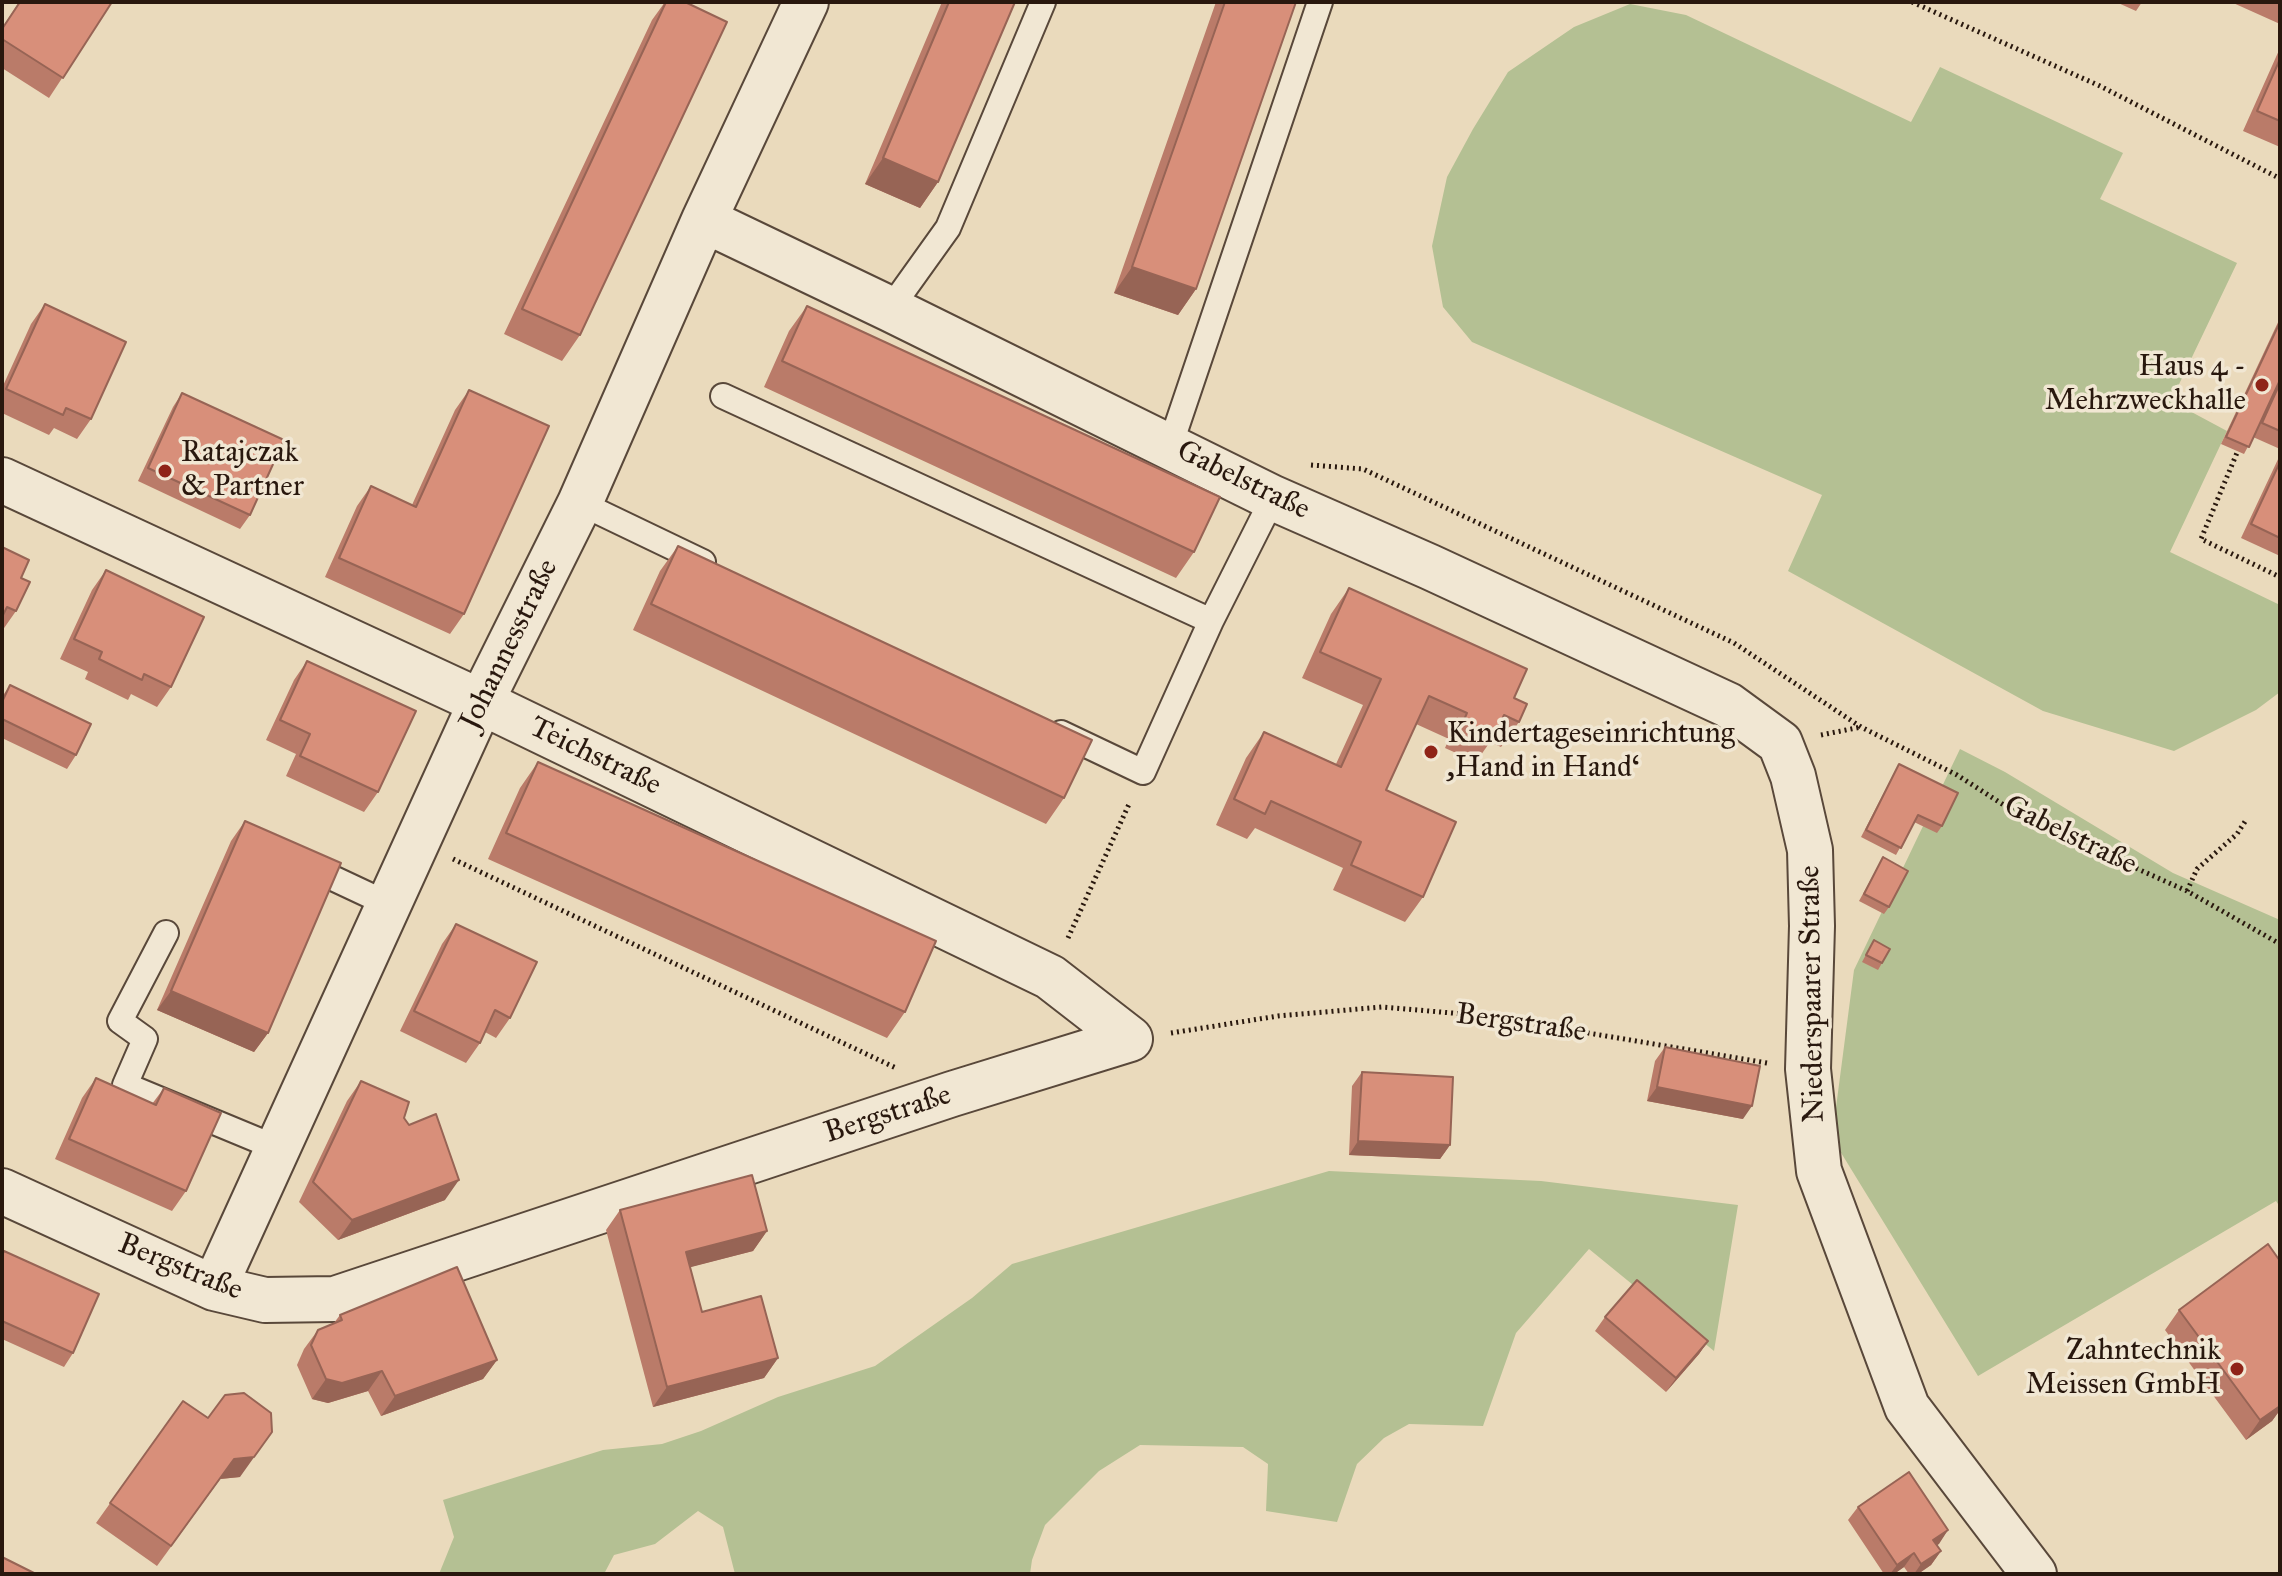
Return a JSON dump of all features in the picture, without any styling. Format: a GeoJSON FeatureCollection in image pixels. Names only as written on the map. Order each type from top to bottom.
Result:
{"type":"FeatureCollection","features":[{"type":"Feature","properties":{"kind":"street","name":"Johannesstraße"},"geometry":{"type":"LineString","coordinates":[[214,1288],[481,702],[580,503],[704,220],[806,2]]}},
{"type":"Feature","properties":{"kind":"street","name":"Gabelstraße"},"geometry":{"type":"LineString","coordinates":[[704,220],[1273,498],[1728,705],[1780,743]]}},
{"type":"Feature","properties":{"kind":"street","name":"Teichstraße"},"geometry":{"type":"LineString","coordinates":[[2,480],[481,702],[1050,977],[1130,1039]]}},
{"type":"Feature","properties":{"kind":"street","name":"Niederspaarer Straße"},"geometry":{"type":"LineString","coordinates":[[1780,743],[1793,776],[1810,850],[1812,926],[1808,1069],[1819,1171],[1907,1407],[2034,1574]]}},
{"type":"Feature","properties":{"kind":"street","name":"Bergstraße"},"geometry":{"type":"LineString","coordinates":[[2,1191],[214,1288],[265,1300],[335,1299],[952,1094],[1130,1039]]}},
{"type":"Feature","properties":{"kind":"lane"},"geometry":{"type":"LineString","coordinates":[[890,309],[948,228],[1043,2]]}},
{"type":"Feature","properties":{"kind":"lane"},"geometry":{"type":"LineString","coordinates":[[1170,446],[1320,2]]}},
{"type":"Feature","properties":{"kind":"lane"},"geometry":{"type":"LineString","coordinates":[[723,396],[1211,621]]}},
{"type":"Feature","properties":{"kind":"lane"},"geometry":{"type":"LineString","coordinates":[[1042,723],[1143,772],[1211,621],[1273,498]]}},
{"type":"Feature","properties":{"kind":"lane"},"geometry":{"type":"LineString","coordinates":[[580,503],[725,572]]}},
{"type":"Feature","properties":{"kind":"lane"},"geometry":{"type":"LineString","coordinates":[[292,860],[388,904]]}},
{"type":"Feature","properties":{"kind":"lane"},"geometry":{"type":"LineString","coordinates":[[166,933],[120,1021],[145,1039],[125,1085],[277,1148]]}},
{"type":"Feature","properties":{"kind":"path"},"geometry":{"type":"LineString","coordinates":[[1912,2],[2100,86],[2277,177]]}},
{"type":"Feature","properties":{"kind":"path"},"geometry":{"type":"LineString","coordinates":[[2241,444],[2201,539],[2280,577]]}},
{"type":"Feature","properties":{"kind":"path","name":"Gabelstraße"},"geometry":{"type":"LineString","coordinates":[[1300,464],[1363,469],[1734,643],[1861,727],[1957,775],[2024,818],[2187,891],[2280,944]]}},
{"type":"Feature","properties":{"kind":"path"},"geometry":{"type":"LineString","coordinates":[[1050,977],[1143,772]]}},
{"type":"Feature","properties":{"kind":"path"},"geometry":{"type":"LineString","coordinates":[[2187,891],[2197,869],[2237,834],[2246,820]]}},
{"type":"Feature","properties":{"kind":"path"},"geometry":{"type":"LineString","coordinates":[[417,841],[952,1094]]}},
{"type":"Feature","properties":{"kind":"path","name":"Bergstraße"},"geometry":{"type":"LineString","coordinates":[[1130,1039],[1278,1016],[1382,1007],[1487,1016],[1808,1069]]}},
{"type":"Feature","properties":{"kind":"green space"},"geometry":{"type":"Polygon","coordinates":[[[1630,4],[1686,15],[1911,122],[1940,67],[2123,153],[2100,199],[2237,263],[2171,401],[2227,431],[2170,552],[2280,605],[2280,692],[2256,710],[2174,751],[2043,711],[1788,571],[1822,495],[1472,342],[1443,307],[1432,246],[1447,177],[1508,72],[1574,27],[1630,4]]]}},
{"type":"Feature","properties":{"kind":"green space"},"geometry":{"type":"Polygon","coordinates":[[[1960,749],[2005,772],[2173,873],[2280,920],[2280,1207],[2276,1201],[1978,1376],[1832,1138],[1854,970],[1960,749]]]}},
{"type":"Feature","properties":{"kind":"green space"},"geometry":{"type":"Polygon","coordinates":[[[1329,1171],[1541,1181],[1738,1205],[1714,1351],[1589,1249],[1516,1333],[1483,1426],[1409,1424],[1384,1438],[1357,1464],[1337,1522],[1266,1511],[1268,1464],[1243,1447],[1140,1445],[1099,1471],[1045,1525],[1030,1574],[735,1574],[723,1527],[698,1511],[655,1544],[614,1555],[604,1574],[439,1574],[454,1537],[443,1500],[603,1450],[662,1444],[701,1431],[778,1397],[875,1366],[972,1298],[1012,1264],[1329,1171]]]}},
{"type":"Feature","properties":{"kind":"building"},"geometry":{"type":"Polygon","coordinates":[[[20,2],[112,2],[63,78],[2,39],[2,29],[20,2]]]}},
{"type":"Feature","properties":{"kind":"building"},"geometry":{"type":"Polygon","coordinates":[[[666,2],[685,2],[727,22],[580,335],[522,309],[666,2]]]}},
{"type":"Feature","properties":{"kind":"building"},"geometry":{"type":"Polygon","coordinates":[[[949,2],[1015,2],[938,182],[883,158],[949,2]]]}},
{"type":"Feature","properties":{"kind":"building"},"geometry":{"type":"Polygon","coordinates":[[[1225,2],[1296,2],[1196,289],[1132,267],[1225,2]]]}},
{"type":"Feature","properties":{"kind":"building"},"geometry":{"type":"Polygon","coordinates":[[[2280,59],[2280,121],[2257,111],[2280,59]]]}},
{"type":"Feature","properties":{"kind":"building"},"geometry":{"type":"Polygon","coordinates":[[[45,304],[126,342],[91,419],[66,408],[63,415],[6,389],[45,304]]]}},
{"type":"Feature","properties":{"kind":"building"},"geometry":{"type":"Polygon","coordinates":[[[807,306],[1220,497],[1194,552],[782,361],[807,306]]]}},
{"type":"Feature","properties":{"kind":"building","name":"Haus 4 - Mehrzweckhalle"},"geometry":{"type":"Polygon","coordinates":[[[2280,322],[2280,380],[2249,447],[2226,437],[2280,322]]]}},
{"type":"Feature","properties":{"kind":"building"},"geometry":{"type":"Polygon","coordinates":[[[2280,383],[2280,431],[2262,423],[2280,383]]]}},
{"type":"Feature","properties":{"kind":"building"},"geometry":{"type":"Polygon","coordinates":[[[469,390],[549,426],[464,614],[339,558],[371,486],[416,507],[469,390]]]}},
{"type":"Feature","properties":{"kind":"building"},"geometry":{"type":"Polygon","coordinates":[[[182,393],[284,440],[250,515],[148,468],[182,393]]]}},
{"type":"Feature","properties":{"kind":"building"},"geometry":{"type":"Polygon","coordinates":[[[2280,462],[2280,538],[2251,524],[2280,462]]]}},
{"type":"Feature","properties":{"kind":"building"},"geometry":{"type":"Polygon","coordinates":[[[678,546],[1092,740],[1064,798],[651,604],[678,546]]]}},
{"type":"Feature","properties":{"kind":"building"},"geometry":{"type":"Polygon","coordinates":[[[2,547],[29,560],[21,578],[30,582],[16,611],[7,607],[2,617],[2,547]]]}},
{"type":"Feature","properties":{"kind":"building"},"geometry":{"type":"Polygon","coordinates":[[[106,570],[204,617],[171,687],[144,674],[142,680],[99,659],[102,652],[74,639],[106,570]]]}},
{"type":"Feature","properties":{"kind":"building","name":"Kindertageseinrichtung ‚Hand in Hand‘"},"geometry":{"type":"Polygon","coordinates":[[[1349,588],[1527,669],[1514,698],[1527,704],[1519,722],[1504,715],[1494,736],[1463,722],[1467,713],[1429,696],[1386,790],[1456,822],[1423,897],[1351,865],[1361,842],[1271,801],[1265,814],[1234,799],[1264,732],[1341,767],[1381,679],[1320,652],[1349,588]]]}},
{"type":"Feature","properties":{"kind":"building"},"geometry":{"type":"Polygon","coordinates":[[[307,661],[416,711],[378,792],[300,756],[310,734],[280,720],[307,661]]]}},
{"type":"Feature","properties":{"kind":"building"},"geometry":{"type":"Polygon","coordinates":[[[10,685],[91,724],[76,755],[2,719],[2,702],[10,685]]]}},
{"type":"Feature","properties":{"kind":"building"},"geometry":{"type":"Polygon","coordinates":[[[538,762],[936,941],[905,1012],[506,833],[538,762]]]}},
{"type":"Feature","properties":{"kind":"building"},"geometry":{"type":"Polygon","coordinates":[[[1899,764],[1958,793],[1942,826],[1918,815],[1901,848],[1866,830],[1899,764]]]}},
{"type":"Feature","properties":{"kind":"building"},"geometry":{"type":"Polygon","coordinates":[[[245,821],[341,863],[268,1033],[171,991],[245,821]]]}},
{"type":"Feature","properties":{"kind":"building"},"geometry":{"type":"Polygon","coordinates":[[[1883,857],[1908,871],[1889,907],[1864,894],[1883,857]]]}},
{"type":"Feature","properties":{"kind":"building"},"geometry":{"type":"Polygon","coordinates":[[[456,924],[537,962],[510,1018],[495,1010],[480,1043],[414,1011],[456,924]]]}},
{"type":"Feature","properties":{"kind":"building"},"geometry":{"type":"Polygon","coordinates":[[[1874,940],[1890,949],[1882,963],[1866,955],[1874,940]]]}},
{"type":"Feature","properties":{"kind":"building"},"geometry":{"type":"Polygon","coordinates":[[[1665,1047],[1760,1066],[1752,1106],[1657,1087],[1665,1047]]]}},
{"type":"Feature","properties":{"kind":"building"},"geometry":{"type":"Polygon","coordinates":[[[1362,1072],[1453,1077],[1450,1145],[1358,1141],[1362,1072]]]}},
{"type":"Feature","properties":{"kind":"building"},"geometry":{"type":"Polygon","coordinates":[[[96,1078],[156,1105],[164,1088],[221,1113],[186,1191],[69,1139],[96,1078]]]}},
{"type":"Feature","properties":{"kind":"building"},"geometry":{"type":"Polygon","coordinates":[[[361,1081],[409,1102],[404,1118],[409,1125],[436,1114],[459,1180],[352,1220],[313,1182],[361,1081]]]}},
{"type":"Feature","properties":{"kind":"building"},"geometry":{"type":"Polygon","coordinates":[[[752,1175],[767,1231],[686,1252],[702,1312],[761,1296],[778,1358],[667,1387],[620,1210],[752,1175]]]}},
{"type":"Feature","properties":{"kind":"building","name":"Zahntechnik Meissen GmbH"},"geometry":{"type":"Polygon","coordinates":[[[2268,1244],[2280,1261],[2280,1406],[2260,1420],[2179,1310],[2268,1244]]]}},
{"type":"Feature","properties":{"kind":"building"},"geometry":{"type":"Polygon","coordinates":[[[4,1251],[99,1294],[73,1353],[2,1321],[4,1251]]]}},
{"type":"Feature","properties":{"kind":"building"},"geometry":{"type":"Polygon","coordinates":[[[457,1267],[497,1360],[395,1396],[382,1371],[342,1383],[326,1379],[311,1345],[318,1330],[342,1320],[340,1315],[457,1267]]]}},
{"type":"Feature","properties":{"kind":"building"},"geometry":{"type":"Polygon","coordinates":[[[1637,1280],[1708,1341],[1676,1378],[1605,1317],[1637,1280]]]}},
{"type":"Feature","properties":{"kind":"building"},"geometry":{"type":"Polygon","coordinates":[[[244,1393],[271,1413],[272,1432],[254,1457],[234,1459],[171,1546],[110,1503],[183,1401],[208,1418],[225,1395],[244,1393]]]}},
{"type":"Feature","properties":{"kind":"building"},"geometry":{"type":"Polygon","coordinates":[[[1909,1472],[1948,1530],[1933,1540],[1941,1551],[1921,1564],[1914,1553],[1897,1565],[1858,1507],[1909,1472]]]}},
{"type":"Feature","properties":{"kind":"building"},"geometry":{"type":"Polygon","coordinates":[[[2,1557],[36,1574],[2,1574],[2,1557]]]}},
{"type":"Feature","properties":{"kind":"place","name":"Haus 4 - Mehrzweckhalle"},"geometry":{"type":"Point","coordinates":[2262,385]}},
{"type":"Feature","properties":{"kind":"place","name":"Ratajczak & Partner"},"geometry":{"type":"Point","coordinates":[165,471]}},
{"type":"Feature","properties":{"kind":"place","name":"Kindertageseinrichtung ‚Hand in Hand‘"},"geometry":{"type":"Point","coordinates":[1431,752]}},
{"type":"Feature","properties":{"kind":"place","name":"Zahntechnik Meissen GmbH"},"geometry":{"type":"Point","coordinates":[2237,1369]}}]}
